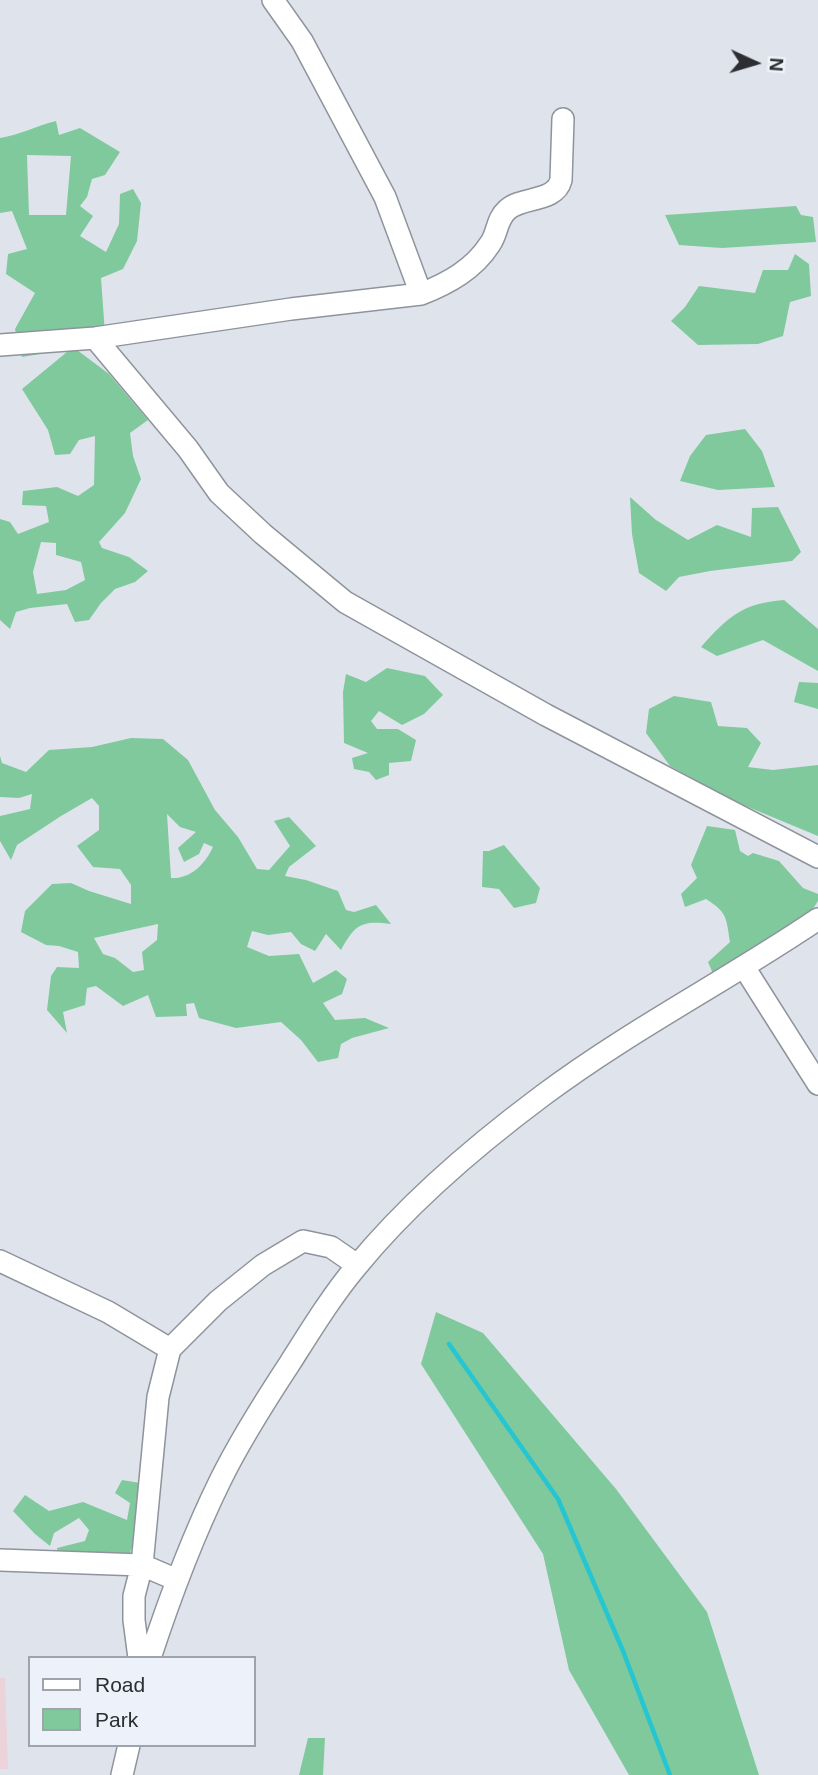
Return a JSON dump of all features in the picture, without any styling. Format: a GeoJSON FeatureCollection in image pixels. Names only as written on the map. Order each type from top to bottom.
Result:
{"type":"FeatureCollection","features":[{"type":"Feature","properties":{"kind":"street"},"geometry":{"type":"LineString","coordinates":[[273,0],[302,41],[385,197],[421,294]]}},
{"type":"Feature","properties":{"kind":"street"},"geometry":{"type":"LineString","coordinates":[[0,345],[95,338],[291,309],[421,294],[463,274],[490,244],[496,225],[510,207],[549,195],[558,188],[561,180],[563,120]]}},
{"type":"Feature","properties":{"kind":"street"},"geometry":{"type":"LineString","coordinates":[[95,338],[188,449],[219,493],[263,534],[345,602],[546,715],[818,857]]}},
{"type":"Feature","properties":{"kind":"street"},"geometry":{"type":"LineString","coordinates":[[151,1656],[192,1540],[221,1478],[255,1418],[330,1299],[357,1265],[408,1209],[542,1096],[687,1000],[818,919]]}},
{"type":"Feature","properties":{"kind":"street"},"geometry":{"type":"LineString","coordinates":[[744,967],[818,1084]]}},
{"type":"Feature","properties":{"kind":"street"},"geometry":{"type":"LineString","coordinates":[[139,1656],[134,1596],[142,1565],[158,1398],[170,1349],[218,1301],[264,1265],[303,1241],[331,1247],[357,1265]]}},
{"type":"Feature","properties":{"kind":"street"},"geometry":{"type":"LineString","coordinates":[[0,1261],[108,1312],[170,1349]]}},
{"type":"Feature","properties":{"kind":"street"},"geometry":{"type":"LineString","coordinates":[[0,1560],[142,1565],[177,1580]]}},
{"type":"Feature","properties":{"kind":"street"},"geometry":{"type":"LineString","coordinates":[[122,1775],[129,1747]]}},
{"type":"Feature","properties":{"kind":"shaded area"},"geometry":{"type":"Polygon","coordinates":[[[0,1678],[5,1678],[8,1769],[0,1769],[0,1678]]]}},
{"type":"Feature","properties":{"kind":"green space"},"geometry":{"type":"Polygon","coordinates":[[[56,121],[59,135],[80,128],[120,152],[105,175],[92,179],[87,197],[80,206],[93,216],[80,236],[106,252],[119,224],[120,194],[133,189],[141,203],[137,241],[123,269],[101,278],[105,334],[64,336],[46,353],[22,357],[15,329],[35,293],[6,274],[8,254],[27,249],[12,211],[0,213],[0,138],[56,121]],[[27,155],[29,215],[66,215],[71,156],[27,155]]]}},
{"type":"Feature","properties":{"kind":"green space"},"geometry":{"type":"Polygon","coordinates":[[[796,206],[801,215],[813,217],[816,242],[722,248],[679,245],[665,215],[796,206]]]}},
{"type":"Feature","properties":{"kind":"green space"},"geometry":{"type":"Polygon","coordinates":[[[795,254],[809,264],[811,296],[790,302],[783,336],[758,344],[698,345],[671,321],[685,307],[699,286],[755,293],[763,270],[788,270],[795,254]]]}},
{"type":"Feature","properties":{"kind":"green space"},"geometry":{"type":"Polygon","coordinates":[[[73,347],[109,374],[148,420],[130,433],[133,456],[141,479],[125,513],[99,542],[102,548],[129,557],[148,571],[135,582],[115,589],[89,620],[75,622],[67,604],[16,612],[10,629],[0,620],[0,519],[10,522],[18,534],[49,522],[46,506],[22,505],[23,491],[57,487],[78,496],[94,485],[95,436],[79,440],[70,454],[55,455],[48,430],[22,389],[73,347]],[[41,542],[33,572],[37,594],[66,590],[85,580],[81,562],[56,555],[56,543],[41,542]]]}},
{"type":"Feature","properties":{"kind":"green space"},"geometry":{"type":"Polygon","coordinates":[[[745,429],[762,451],[775,487],[718,490],[680,481],[690,456],[706,435],[745,429]]]}},
{"type":"Feature","properties":{"kind":"green space"},"geometry":{"type":"Polygon","coordinates":[[[630,497],[656,520],[688,540],[717,525],[751,537],[752,508],[778,507],[801,552],[792,561],[679,577],[666,591],[639,573],[632,534],[630,497]]]}},
{"type":"Feature","properties":{"kind":"green space"},"geometry":{"type":"Polygon","coordinates":[[[784,600],[818,629],[818,671],[763,640],[717,656],[701,647],[719,627],[737,613],[757,604],[784,600]]]}},
{"type":"Feature","properties":{"kind":"green space"},"geometry":{"type":"Polygon","coordinates":[[[387,668],[425,676],[443,695],[424,714],[402,725],[379,711],[371,721],[377,729],[398,729],[416,740],[411,761],[389,763],[389,775],[376,780],[369,772],[354,769],[352,758],[368,753],[344,743],[343,692],[346,674],[366,682],[387,668]]]}},
{"type":"Feature","properties":{"kind":"green space"},"geometry":{"type":"Polygon","coordinates":[[[799,682],[818,683],[818,709],[794,702],[799,682]]]}},
{"type":"Feature","properties":{"kind":"green space"},"geometry":{"type":"Polygon","coordinates":[[[674,696],[711,702],[718,726],[747,728],[761,743],[748,767],[773,770],[818,765],[818,836],[736,802],[670,766],[646,733],[649,709],[674,696]]]}},
{"type":"Feature","properties":{"kind":"green space"},"geometry":{"type":"Polygon","coordinates":[[[131,738],[163,739],[188,760],[215,810],[238,837],[257,869],[269,870],[290,846],[274,821],[289,817],[316,846],[289,867],[285,876],[338,891],[346,910],[354,912],[376,905],[391,924],[372,923],[360,926],[350,935],[341,950],[326,934],[315,951],[301,944],[291,932],[268,935],[252,931],[247,947],[269,956],[299,954],[313,983],[336,970],[347,979],[342,994],[323,1003],[335,1020],[365,1018],[389,1028],[352,1038],[341,1044],[338,1058],[318,1062],[301,1040],[281,1022],[236,1028],[199,1018],[194,1003],[186,1004],[187,1016],[156,1017],[148,995],[123,1006],[96,986],[87,988],[85,1005],[63,1012],[67,1033],[47,1010],[51,976],[57,967],[79,968],[78,952],[46,945],[21,932],[25,911],[52,884],[71,883],[131,904],[131,885],[120,869],[93,867],[77,846],[99,830],[99,806],[92,798],[17,845],[11,860],[0,841],[0,816],[30,809],[32,794],[19,798],[0,797],[0,756],[2,763],[26,772],[49,750],[92,747],[131,738]],[[167,814],[171,878],[178,878],[196,869],[213,847],[204,843],[199,854],[184,862],[178,848],[196,832],[180,827],[167,814]],[[158,924],[94,938],[103,954],[115,958],[133,972],[144,970],[142,952],[157,940],[158,924]]]}},
{"type":"Feature","properties":{"kind":"green space"},"geometry":{"type":"Polygon","coordinates":[[[707,826],[735,830],[740,851],[748,856],[753,853],[779,861],[803,888],[818,894],[818,901],[805,921],[716,981],[708,962],[730,942],[725,917],[706,899],[685,907],[681,894],[697,878],[691,865],[707,826]]]}},
{"type":"Feature","properties":{"kind":"green space"},"geometry":{"type":"Polygon","coordinates":[[[504,845],[540,888],[536,903],[514,908],[499,889],[482,887],[483,851],[504,845]]]}},
{"type":"Feature","properties":{"kind":"green space"},"geometry":{"type":"Polygon","coordinates":[[[436,1312],[483,1333],[616,1489],[707,1612],[759,1775],[629,1775],[569,1670],[543,1554],[421,1364],[436,1312]]]}},
{"type":"Feature","properties":{"kind":"green space"},"geometry":{"type":"Polygon","coordinates":[[[122,1480],[140,1483],[139,1527],[130,1553],[105,1558],[58,1558],[57,1548],[85,1541],[89,1530],[79,1518],[54,1533],[50,1546],[13,1511],[25,1495],[49,1511],[83,1502],[127,1520],[130,1503],[115,1493],[122,1480]]]}},
{"type":"Feature","properties":{"kind":"green space"},"geometry":{"type":"Polygon","coordinates":[[[308,1738],[325,1738],[323,1775],[299,1775],[308,1738]]]}},
{"type":"Feature","properties":{"kind":"waterway"},"geometry":{"type":"LineString","coordinates":[[449,1344],[558,1499],[623,1651],[670,1775]]}}]}
